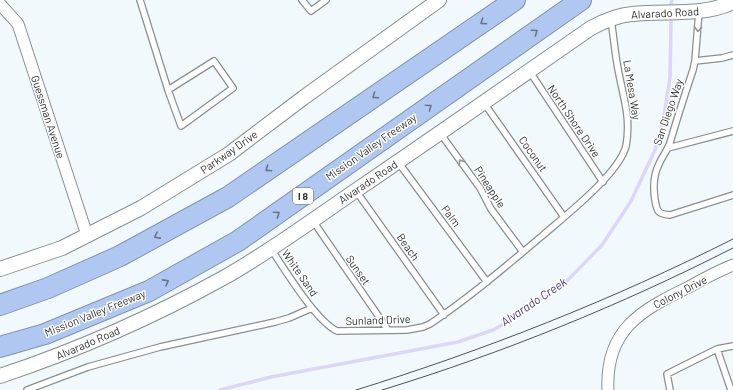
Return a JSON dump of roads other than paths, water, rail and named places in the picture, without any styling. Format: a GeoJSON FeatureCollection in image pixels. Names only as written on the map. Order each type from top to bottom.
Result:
{"type":"FeatureCollection","features":[{"type":"Feature","properties":{"kind":"highway"},"geometry":{"type":"LineString","coordinates":[[0,305],[48,288],[120,256],[228,197],[515,0]]}},
{"type":"Feature","properties":{"kind":"highway","name":"Mission Valley Freeway"},"geometry":{"type":"LineString","coordinates":[[0,347],[45,334],[149,291],[238,241],[581,0]]}},
{"type":"Feature","properties":{"kind":"street","name":"Parkway Drive"},"geometry":{"type":"LineString","coordinates":[[0,268],[62,248],[141,208],[229,154],[303,98],[439,0]]}},
{"type":"Feature","properties":{"kind":"street","name":"Alvarado Road"},"geometry":{"type":"LineString","coordinates":[[0,376],[54,357],[140,321],[225,276],[271,249],[591,28],[611,19],[631,14],[699,12],[733,2]]}},
{"type":"Feature","properties":{"kind":"street","name":"Guessman Avenue"},"geometry":{"type":"LineString","coordinates":[[0,4],[18,24],[87,235]]}},
{"type":"Feature","properties":{"kind":"street","name":"Colony Drive"},"geometry":{"type":"LineString","coordinates":[[608,390],[609,370],[612,358],[618,340],[628,325],[658,302],[733,265]]}},
{"type":"Feature","properties":{"kind":"lane"},"geometry":{"type":"LineString","coordinates":[[140,0],[168,90],[181,126],[233,88],[214,62],[168,90]]}},
{"type":"Feature","properties":{"kind":"lane"},"geometry":{"type":"LineString","coordinates":[[302,0],[311,11],[326,0]]}},
{"type":"Feature","properties":{"kind":"lane","name":"San Diego Way"},"geometry":{"type":"LineString","coordinates":[[699,12],[695,61],[668,148],[658,166],[654,181],[653,188],[656,208],[658,212],[670,215],[733,195]]}},
{"type":"Feature","properties":{"kind":"lane","name":"La Mesa Way"},"geometry":{"type":"LineString","coordinates":[[603,182],[622,157],[628,127],[628,112],[618,73],[611,19]]}},
{"type":"Feature","properties":{"kind":"lane"},"geometry":{"type":"LineString","coordinates":[[695,61],[722,58],[733,55]]}},
{"type":"Feature","properties":{"kind":"lane","name":"North Shore Drive"},"geometry":{"type":"LineString","coordinates":[[529,71],[603,182]]}},
{"type":"Feature","properties":{"kind":"lane","name":"Coconut"},"geometry":{"type":"LineString","coordinates":[[484,102],[564,217]]}},
{"type":"Feature","properties":{"kind":"lane"},"geometry":{"type":"LineString","coordinates":[[668,148],[733,131]]}},
{"type":"Feature","properties":{"kind":"lane","name":"Pineapple"},"geometry":{"type":"LineString","coordinates":[[440,133],[480,188],[491,210],[523,252]]}},
{"type":"Feature","properties":{"kind":"lane","name":"Palm"},"geometry":{"type":"LineString","coordinates":[[398,162],[487,282]]}},
{"type":"Feature","properties":{"kind":"lane","name":"Sunland Drive"},"geometry":{"type":"LineString","coordinates":[[312,308],[329,327],[337,331],[415,329],[423,327],[444,315],[487,282],[603,182]]}},
{"type":"Feature","properties":{"kind":"lane","name":"Beach"},"geometry":{"type":"LineString","coordinates":[[356,191],[444,315]]}},
{"type":"Feature","properties":{"kind":"lane","name":"Sunset"},"geometry":{"type":"LineString","coordinates":[[313,221],[388,330]]}},
{"type":"Feature","properties":{"kind":"lane","name":"White Sand"},"geometry":{"type":"LineString","coordinates":[[271,249],[312,308]]}},
{"type":"Feature","properties":{"kind":"lane"},"geometry":{"type":"LineString","coordinates":[[27,390],[88,367],[160,347],[275,322],[289,318],[312,308]]}},
{"type":"Feature","properties":{"kind":"lane"},"geometry":{"type":"LineString","coordinates":[[670,390],[667,374],[718,350],[733,346]]}},
{"type":"Feature","properties":{"kind":"lane"},"geometry":{"type":"LineString","coordinates":[[718,350],[731,390]]}},
{"type":"Feature","properties":{"kind":"waterway","name":"Alvarado Creek"},"geometry":{"type":"LineString","coordinates":[[671,4],[672,0]]}},
{"type":"Feature","properties":{"kind":"waterway","name":"Alvarado Creek"},"geometry":{"type":"LineString","coordinates":[[220,390],[271,377],[458,342],[493,330],[565,283],[602,245],[631,201],[655,150],[664,116],[670,78],[671,21]]}},
{"type":"Feature","properties":{"kind":"tram line"},"geometry":{"type":"LineString","coordinates":[[356,390],[404,375],[500,341],[548,322],[641,283],[733,239]]}},
{"type":"Feature","properties":{"kind":"tram line"},"geometry":{"type":"LineString","coordinates":[[382,390],[427,376],[517,344],[648,289],[733,248]]}}]}
